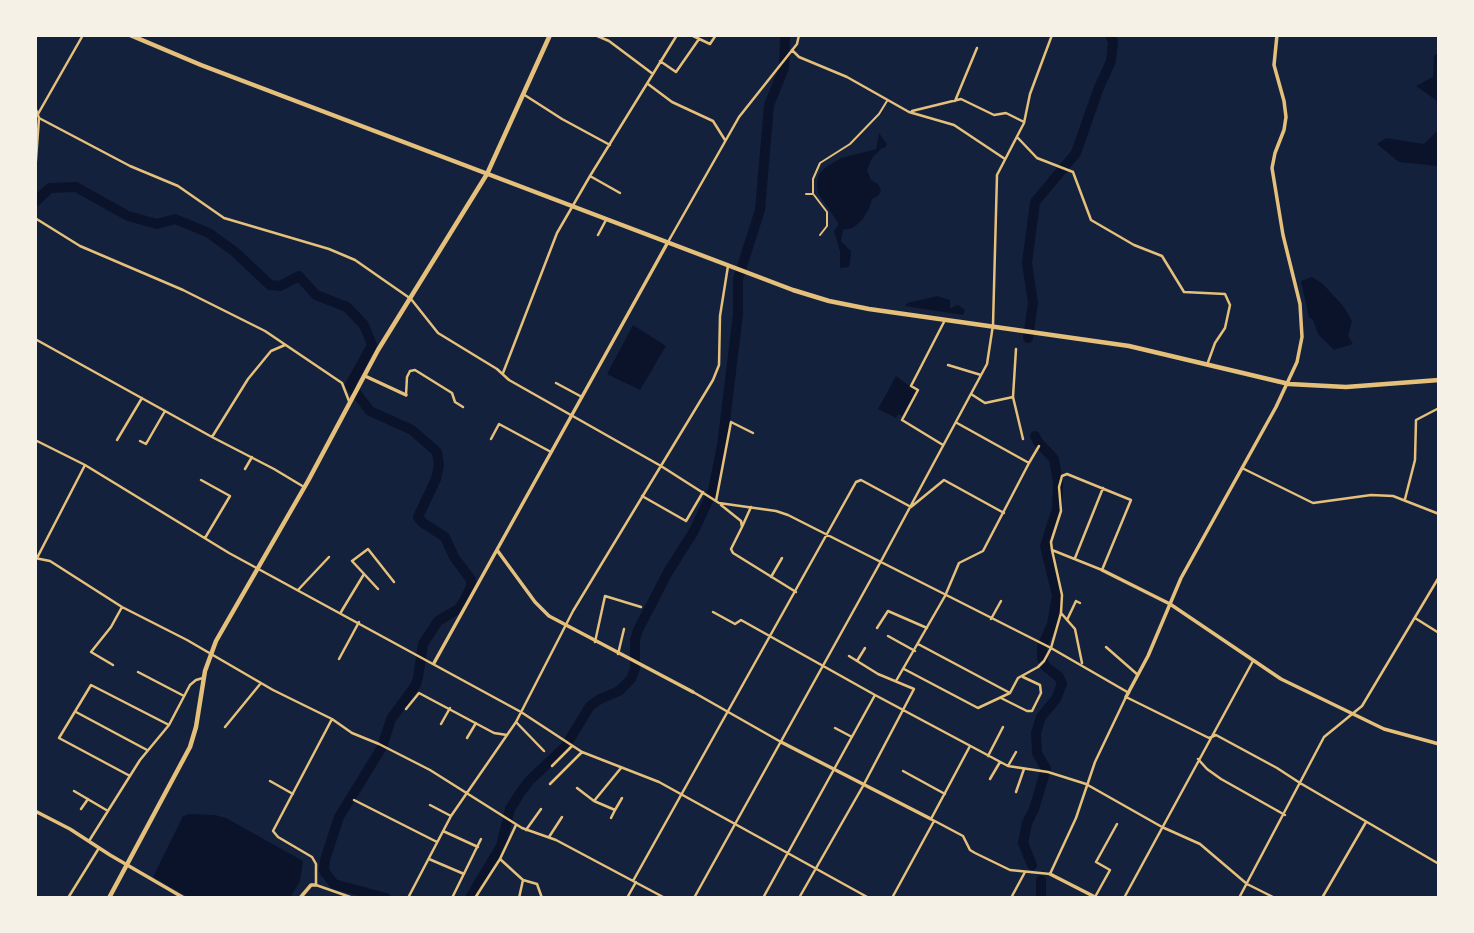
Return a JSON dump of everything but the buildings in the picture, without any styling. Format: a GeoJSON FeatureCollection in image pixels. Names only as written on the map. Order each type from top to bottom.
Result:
{"type":"FeatureCollection","features":[{"type":"Feature","properties":{"kind":"main road"},"geometry":{"type":"LineString","coordinates":[[130,35],[201,65],[812,296],[850,306],[1129,346],[1289,384],[1346,387],[1439,380]]}},
{"type":"Feature","properties":{"kind":"main road"},"geometry":{"type":"LineString","coordinates":[[109,898],[190,747],[210,654],[365,376],[487,174],[550,35]]}},
{"type":"Feature","properties":{"kind":"street"},"geometry":{"type":"LineString","coordinates":[[35,173],[39,116],[83,35]]}},
{"type":"Feature","properties":{"kind":"street"},"geometry":{"type":"LineString","coordinates":[[594,35],[609,41],[653,74]]}},
{"type":"Feature","properties":{"kind":"street"},"geometry":{"type":"LineString","coordinates":[[609,41],[613,35]]}},
{"type":"Feature","properties":{"kind":"street"},"geometry":{"type":"LineString","coordinates":[[502,373],[557,233],[677,35]]}},
{"type":"Feature","properties":{"kind":"street"},"geometry":{"type":"LineString","coordinates":[[691,35],[712,44],[716,35]]}},
{"type":"Feature","properties":{"kind":"street"},"geometry":{"type":"LineString","coordinates":[[434,663],[725,140],[780,62],[797,44],[799,35]]}},
{"type":"Feature","properties":{"kind":"street"},"geometry":{"type":"LineString","coordinates":[[694,898],[911,507],[989,356],[993,325],[997,175],[1024,122],[1030,94],[1052,35]]}},
{"type":"Feature","properties":{"kind":"street"},"geometry":{"type":"LineString","coordinates":[[1049,874],[1076,818],[1086,784],[1187,566],[1289,384],[1300,349],[1302,315],[1273,176],[1273,161],[1286,117],[1273,65],[1277,35]]}},
{"type":"Feature","properties":{"kind":"street"},"geometry":{"type":"LineString","coordinates":[[660,61],[676,72],[699,39]]}},
{"type":"Feature","properties":{"kind":"street"},"geometry":{"type":"LineString","coordinates":[[955,101],[977,48]]}},
{"type":"Feature","properties":{"kind":"street"},"geometry":{"type":"LineString","coordinates":[[792,50],[799,57],[847,77],[909,112],[954,125],[1005,159]]}},
{"type":"Feature","properties":{"kind":"street"},"geometry":{"type":"LineString","coordinates":[[648,84],[673,102],[713,121],[725,140]]}},
{"type":"Feature","properties":{"kind":"street"},"geometry":{"type":"LineString","coordinates":[[523,94],[610,145]]}},
{"type":"Feature","properties":{"kind":"street"},"geometry":{"type":"LineString","coordinates":[[909,112],[961,99],[994,115],[1006,113],[1024,122]]}},
{"type":"Feature","properties":{"kind":"street"},"geometry":{"type":"LineString","coordinates":[[820,235],[827,226],[827,212],[813,194],[813,179],[820,163],[850,144],[879,114],[887,100]]}},
{"type":"Feature","properties":{"kind":"street"},"geometry":{"type":"LineString","coordinates":[[35,107],[39,116],[130,166],[178,186],[224,218],[336,251],[355,260],[411,299],[423,311],[434,330],[509,380],[703,492],[741,521],[742,527]]}},
{"type":"Feature","properties":{"kind":"street"},"geometry":{"type":"LineString","coordinates":[[1017,137],[1037,158],[1073,172],[1091,220],[1162,256],[1184,292],[1224,294],[1230,305],[1225,328],[1214,343],[1208,365]]}},
{"type":"Feature","properties":{"kind":"street"},"geometry":{"type":"LineString","coordinates":[[590,176],[620,193]]}},
{"type":"Feature","properties":{"kind":"street"},"geometry":{"type":"LineString","coordinates":[[806,194],[813,194]]}},
{"type":"Feature","properties":{"kind":"street"},"geometry":{"type":"LineString","coordinates":[[35,218],[80,246],[194,295],[265,331],[342,383],[350,405]]}},
{"type":"Feature","properties":{"kind":"street"},"geometry":{"type":"LineString","coordinates":[[598,236],[607,219]]}},
{"type":"Feature","properties":{"kind":"street"},"geometry":{"type":"LineString","coordinates":[[408,898],[451,816],[516,722],[566,626],[713,380],[719,365],[720,316],[728,266]]}},
{"type":"Feature","properties":{"kind":"street"},"geometry":{"type":"LineString","coordinates":[[943,445],[902,420],[918,390],[911,386],[946,319]]}},
{"type":"Feature","properties":{"kind":"street"},"geometry":{"type":"LineString","coordinates":[[35,345],[36,340],[304,487]]}},
{"type":"Feature","properties":{"kind":"street"},"geometry":{"type":"LineString","coordinates":[[212,437],[248,379],[271,351],[285,345]]}},
{"type":"Feature","properties":{"kind":"street"},"geometry":{"type":"LineString","coordinates":[[1016,349],[1013,397],[1023,439]]}},
{"type":"Feature","properties":{"kind":"street"},"geometry":{"type":"LineString","coordinates":[[948,365],[981,375]]}},
{"type":"Feature","properties":{"kind":"street"},"geometry":{"type":"LineString","coordinates":[[365,376],[405,395],[407,377],[410,371],[415,370],[452,393],[455,402],[463,407]]}},
{"type":"Feature","properties":{"kind":"street"},"geometry":{"type":"LineString","coordinates":[[556,383],[582,397]]}},
{"type":"Feature","properties":{"kind":"street"},"geometry":{"type":"LineString","coordinates":[[971,394],[985,403],[1013,397]]}},
{"type":"Feature","properties":{"kind":"street"},"geometry":{"type":"LineString","coordinates":[[117,440],[142,398]]}},
{"type":"Feature","properties":{"kind":"street"},"geometry":{"type":"LineString","coordinates":[[1405,499],[1415,460],[1416,420],[1439,408]]}},
{"type":"Feature","properties":{"kind":"street"},"geometry":{"type":"LineString","coordinates":[[140,441],[146,444],[165,411]]}},
{"type":"Feature","properties":{"kind":"street"},"geometry":{"type":"LineString","coordinates":[[716,501],[731,422],[753,433]]}},
{"type":"Feature","properties":{"kind":"street"},"geometry":{"type":"LineString","coordinates":[[956,422],[1029,463]]}},
{"type":"Feature","properties":{"kind":"street"},"geometry":{"type":"LineString","coordinates":[[491,439],[499,424],[551,452]]}},
{"type":"Feature","properties":{"kind":"street"},"geometry":{"type":"LineString","coordinates":[[35,440],[85,465],[258,568],[521,712],[566,743],[659,782],[869,898]]}},
{"type":"Feature","properties":{"kind":"street"},"geometry":{"type":"LineString","coordinates":[[896,681],[945,596],[960,563],[984,551],[1039,446]]}},
{"type":"Feature","properties":{"kind":"street"},"geometry":{"type":"LineString","coordinates":[[245,469],[252,457]]}},
{"type":"Feature","properties":{"kind":"street"},"geometry":{"type":"LineString","coordinates":[[85,465],[36,558],[50,561],[122,607],[332,719],[352,733],[430,769],[516,825],[549,837],[665,898]]}},
{"type":"Feature","properties":{"kind":"street"},"geometry":{"type":"LineString","coordinates":[[1242,468],[1313,503],[1371,495],[1405,499],[1439,514]]}},
{"type":"Feature","properties":{"kind":"street"},"geometry":{"type":"LineString","coordinates":[[904,669],[978,708],[1010,693],[1018,678],[1045,661],[1061,612],[1061,584],[1051,542],[1061,511],[1059,487],[1062,476],[1067,474],[1130,500],[1102,570]]}},
{"type":"Feature","properties":{"kind":"street"},"geometry":{"type":"LineString","coordinates":[[201,480],[230,496],[205,537]]}},
{"type":"Feature","properties":{"kind":"street"},"geometry":{"type":"LineString","coordinates":[[628,898],[634,881],[856,482],[861,480],[911,507]]}},
{"type":"Feature","properties":{"kind":"street"},"geometry":{"type":"LineString","coordinates":[[911,507],[944,480],[1004,513]]}},
{"type":"Feature","properties":{"kind":"street"},"geometry":{"type":"LineString","coordinates":[[1075,558],[1103,488]]}},
{"type":"Feature","properties":{"kind":"street"},"geometry":{"type":"LineString","coordinates":[[642,496],[686,521],[703,492]]}},
{"type":"Feature","properties":{"kind":"street"},"geometry":{"type":"LineString","coordinates":[[716,501],[788,515],[1083,665],[1128,695],[1209,738]]}},
{"type":"Feature","properties":{"kind":"street"},"geometry":{"type":"LineString","coordinates":[[751,507],[731,549],[733,553],[796,592]]}},
{"type":"Feature","properties":{"kind":"street"},"geometry":{"type":"LineString","coordinates":[[378,589],[352,561],[368,549],[394,582]]}},
{"type":"Feature","properties":{"kind":"street"},"geometry":{"type":"LineString","coordinates":[[497,550],[542,610],[566,626],[693,692],[833,771],[880,792],[963,836],[970,850],[1010,870],[1049,874],[1096,897],[1110,870],[1096,862],[1117,824]]}},
{"type":"Feature","properties":{"kind":"street"},"geometry":{"type":"LineString","coordinates":[[1052,550],[1102,570],[1170,604],[1280,679],[1384,729],[1439,744]]}},
{"type":"Feature","properties":{"kind":"street"},"geometry":{"type":"LineString","coordinates":[[1439,554],[1439,563]]}},
{"type":"Feature","properties":{"kind":"street"},"geometry":{"type":"LineString","coordinates":[[298,590],[329,557]]}},
{"type":"Feature","properties":{"kind":"street"},"geometry":{"type":"LineString","coordinates":[[771,577],[782,558]]}},
{"type":"Feature","properties":{"kind":"street"},"geometry":{"type":"LineString","coordinates":[[341,612],[364,574]]}},
{"type":"Feature","properties":{"kind":"street"},"geometry":{"type":"LineString","coordinates":[[1239,898],[1324,737],[1362,706],[1439,577]]}},
{"type":"Feature","properties":{"kind":"street"},"geometry":{"type":"LineString","coordinates":[[595,642],[605,596],[641,607]]}},
{"type":"Feature","properties":{"kind":"street"},"geometry":{"type":"LineString","coordinates":[[991,619],[1001,601]]}},
{"type":"Feature","properties":{"kind":"street"},"geometry":{"type":"LineString","coordinates":[[1067,620],[1076,601],[1080,603]]}},
{"type":"Feature","properties":{"kind":"street"},"geometry":{"type":"LineString","coordinates":[[113,665],[91,652],[111,627],[122,607]]}},
{"type":"Feature","properties":{"kind":"street"},"geometry":{"type":"LineString","coordinates":[[877,628],[888,611],[927,628]]}},
{"type":"Feature","properties":{"kind":"street"},"geometry":{"type":"LineString","coordinates":[[713,612],[735,624],[741,620],[1008,766],[1048,772],[1086,784],[1162,827],[1200,844],[1247,884],[1275,898]]}},
{"type":"Feature","properties":{"kind":"street"},"geometry":{"type":"LineString","coordinates":[[1061,612],[1075,629],[1083,665]]}},
{"type":"Feature","properties":{"kind":"street"},"geometry":{"type":"LineString","coordinates":[[1415,618],[1439,633]]}},
{"type":"Feature","properties":{"kind":"street"},"geometry":{"type":"LineString","coordinates":[[339,659],[359,622]]}},
{"type":"Feature","properties":{"kind":"street"},"geometry":{"type":"LineString","coordinates":[[618,654],[624,629]]}},
{"type":"Feature","properties":{"kind":"street"},"geometry":{"type":"LineString","coordinates":[[888,636],[915,651]]}},
{"type":"Feature","properties":{"kind":"street"},"geometry":{"type":"LineString","coordinates":[[918,644],[1010,693]]}},
{"type":"Feature","properties":{"kind":"street"},"geometry":{"type":"LineString","coordinates":[[1106,647],[1138,675]]}},
{"type":"Feature","properties":{"kind":"street"},"geometry":{"type":"LineString","coordinates":[[857,661],[865,648]]}},
{"type":"Feature","properties":{"kind":"street"},"geometry":{"type":"LineString","coordinates":[[799,898],[915,689],[849,656]]}},
{"type":"Feature","properties":{"kind":"street"},"geometry":{"type":"LineString","coordinates":[[1124,898],[1253,660]]}},
{"type":"Feature","properties":{"kind":"street"},"geometry":{"type":"LineString","coordinates":[[138,672],[184,696]]}},
{"type":"Feature","properties":{"kind":"street"},"geometry":{"type":"LineString","coordinates":[[1001,698],[1032,711],[1041,692],[1040,685],[1021,676]]}},
{"type":"Feature","properties":{"kind":"street"},"geometry":{"type":"LineString","coordinates":[[89,841],[130,776],[169,725],[193,682],[203,678]]}},
{"type":"Feature","properties":{"kind":"street"},"geometry":{"type":"LineString","coordinates":[[225,727],[261,683]]}},
{"type":"Feature","properties":{"kind":"street"},"geometry":{"type":"LineString","coordinates":[[130,776],[59,738],[91,685],[169,725]]}},
{"type":"Feature","properties":{"kind":"street"},"geometry":{"type":"LineString","coordinates":[[406,709],[419,692],[494,733],[507,735]]}},
{"type":"Feature","properties":{"kind":"street"},"geometry":{"type":"LineString","coordinates":[[763,898],[875,695]]}},
{"type":"Feature","properties":{"kind":"street"},"geometry":{"type":"LineString","coordinates":[[441,724],[450,708]]}},
{"type":"Feature","properties":{"kind":"street"},"geometry":{"type":"LineString","coordinates":[[75,711],[148,750]]}},
{"type":"Feature","properties":{"kind":"street"},"geometry":{"type":"LineString","coordinates":[[316,885],[316,864],[312,856],[278,837],[273,831],[332,719]]}},
{"type":"Feature","properties":{"kind":"street"},"geometry":{"type":"LineString","coordinates":[[516,722],[544,751]]}},
{"type":"Feature","properties":{"kind":"street"},"geometry":{"type":"LineString","coordinates":[[467,738],[476,723]]}},
{"type":"Feature","properties":{"kind":"street"},"geometry":{"type":"LineString","coordinates":[[988,756],[1003,726]]}},
{"type":"Feature","properties":{"kind":"street"},"geometry":{"type":"LineString","coordinates":[[835,728],[852,737]]}},
{"type":"Feature","properties":{"kind":"street"},"geometry":{"type":"LineString","coordinates":[[1209,738],[1216,735],[1277,768],[1439,864]]}},
{"type":"Feature","properties":{"kind":"street"},"geometry":{"type":"LineString","coordinates":[[552,766],[572,746]]}},
{"type":"Feature","properties":{"kind":"street"},"geometry":{"type":"LineString","coordinates":[[892,898],[970,746]]}},
{"type":"Feature","properties":{"kind":"street"},"geometry":{"type":"LineString","coordinates":[[550,784],[583,752]]}},
{"type":"Feature","properties":{"kind":"street"},"geometry":{"type":"LineString","coordinates":[[1008,766],[1016,752]]}},
{"type":"Feature","properties":{"kind":"street"},"geometry":{"type":"LineString","coordinates":[[1198,758],[1221,779],[1285,815]]}},
{"type":"Feature","properties":{"kind":"street"},"geometry":{"type":"LineString","coordinates":[[990,779],[1000,762]]}},
{"type":"Feature","properties":{"kind":"street"},"geometry":{"type":"LineString","coordinates":[[594,801],[621,768]]}},
{"type":"Feature","properties":{"kind":"street"},"geometry":{"type":"LineString","coordinates":[[1016,792],[1024,769]]}},
{"type":"Feature","properties":{"kind":"street"},"geometry":{"type":"LineString","coordinates":[[903,771],[944,794]]}},
{"type":"Feature","properties":{"kind":"street"},"geometry":{"type":"LineString","coordinates":[[271,781],[293,794]]}},
{"type":"Feature","properties":{"kind":"street"},"geometry":{"type":"LineString","coordinates":[[577,788],[594,801],[615,810]]}},
{"type":"Feature","properties":{"kind":"street"},"geometry":{"type":"LineString","coordinates":[[74,791],[108,811]]}},
{"type":"Feature","properties":{"kind":"street"},"geometry":{"type":"LineString","coordinates":[[611,818],[622,797]]}},
{"type":"Feature","properties":{"kind":"street"},"geometry":{"type":"LineString","coordinates":[[81,809],[88,799]]}},
{"type":"Feature","properties":{"kind":"street"},"geometry":{"type":"LineString","coordinates":[[354,800],[437,842]]}},
{"type":"Feature","properties":{"kind":"street"},"geometry":{"type":"LineString","coordinates":[[430,805],[451,816]]}},
{"type":"Feature","properties":{"kind":"street"},"geometry":{"type":"LineString","coordinates":[[526,830],[541,809]]}},
{"type":"Feature","properties":{"kind":"street"},"geometry":{"type":"LineString","coordinates":[[35,811],[184,898]]}},
{"type":"Feature","properties":{"kind":"street"},"geometry":{"type":"LineString","coordinates":[[549,837],[562,817]]}},
{"type":"Feature","properties":{"kind":"street"},"geometry":{"type":"LineString","coordinates":[[1322,898],[1367,822]]}},
{"type":"Feature","properties":{"kind":"street"},"geometry":{"type":"LineString","coordinates":[[475,898],[500,859],[516,825]]}},
{"type":"Feature","properties":{"kind":"street"},"geometry":{"type":"LineString","coordinates":[[443,831],[478,846]]}},
{"type":"Feature","properties":{"kind":"street"},"geometry":{"type":"LineString","coordinates":[[452,898],[481,839]]}},
{"type":"Feature","properties":{"kind":"street"},"geometry":{"type":"LineString","coordinates":[[68,898],[99,848]]}},
{"type":"Feature","properties":{"kind":"street"},"geometry":{"type":"LineString","coordinates":[[428,859],[464,874]]}},
{"type":"Feature","properties":{"kind":"street"},"geometry":{"type":"LineString","coordinates":[[500,859],[523,880],[537,884],[542,898]]}},
{"type":"Feature","properties":{"kind":"street"},"geometry":{"type":"LineString","coordinates":[[1011,898],[1025,872]]}},
{"type":"Feature","properties":{"kind":"street"},"geometry":{"type":"LineString","coordinates":[[519,898],[523,880]]}},
{"type":"Feature","properties":{"kind":"street"},"geometry":{"type":"LineString","coordinates":[[300,898],[311,884],[353,898]]}},
{"type":"Feature","properties":{"kind":"water"},"geometry":{"type":"Polygon","coordinates":[[[1439,54],[1439,118],[1436,100],[1416,86],[1433,77],[1434,55],[1439,54]]]}},
{"type":"Feature","properties":{"kind":"water"},"geometry":{"type":"Polygon","coordinates":[[[1439,129],[1439,169],[1437,166],[1399,162],[1377,144],[1386,138],[1424,144],[1439,129]]]}},
{"type":"Feature","properties":{"kind":"water"},"geometry":{"type":"Polygon","coordinates":[[[879,133],[887,144],[872,158],[867,170],[871,180],[878,184],[881,190],[879,195],[872,199],[862,220],[853,228],[843,230],[841,241],[851,251],[849,267],[840,268],[840,252],[834,231],[839,224],[818,193],[819,174],[841,158],[876,149],[879,133]]]}},
{"type":"Feature","properties":{"kind":"water"},"geometry":{"type":"Polygon","coordinates":[[[1312,277],[1323,284],[1344,307],[1352,321],[1348,336],[1353,344],[1334,350],[1318,334],[1313,320],[1309,317],[1301,281],[1312,277]]]}},
{"type":"Feature","properties":{"kind":"water"},"geometry":{"type":"Polygon","coordinates":[[[937,296],[950,300],[950,308],[958,305],[965,310],[963,315],[905,306],[907,303],[937,296]]]}},
{"type":"Feature","properties":{"kind":"water"},"geometry":{"type":"Polygon","coordinates":[[[633,325],[666,346],[640,390],[607,374],[633,325]]]}},
{"type":"Feature","properties":{"kind":"water"},"geometry":{"type":"Polygon","coordinates":[[[896,376],[916,391],[902,416],[898,414],[896,418],[878,409],[896,376]]]}},
{"type":"Feature","properties":{"kind":"water"},"geometry":{"type":"Polygon","coordinates":[[[189,814],[226,818],[303,861],[300,881],[290,898],[190,898],[153,877],[183,816],[189,814]]]}},
{"type":"Feature","properties":{"kind":"waterway"},"geometry":{"type":"LineString","coordinates":[[470,898],[501,846],[510,809],[520,793],[565,747],[590,706],[619,691],[631,679],[635,669],[635,640],[638,630],[668,572],[694,531],[713,490],[722,446],[738,314],[738,279],[760,210],[769,105],[784,68],[785,35]]}},
{"type":"Feature","properties":{"kind":"waterway"},"geometry":{"type":"LineString","coordinates":[[1028,338],[1033,303],[1027,263],[1035,202],[1076,153],[1111,61],[1113,42],[1110,35]]}},
{"type":"Feature","properties":{"kind":"waterway"},"geometry":{"type":"LineString","coordinates":[[35,202],[50,188],[76,187],[128,216],[157,224],[175,219],[209,233],[235,252],[270,285],[280,286],[299,276],[316,295],[347,307],[364,325],[372,345],[350,385],[370,411],[412,430],[437,452],[439,465],[436,479],[418,517],[445,537],[454,557],[471,580],[471,587],[460,608],[438,621],[423,644],[415,686],[391,719],[382,747],[339,817],[325,860],[324,871],[334,884],[386,898]]}},
{"type":"Feature","properties":{"kind":"waterway"},"geometry":{"type":"LineString","coordinates":[[1032,865],[1023,843],[1027,823],[1046,769],[1037,753],[1036,733],[1041,717],[1056,699],[1062,684],[1059,677],[1045,666],[1042,658],[1042,647],[1052,624],[1057,595],[1045,546],[1057,509],[1058,483],[1054,459],[1035,436]]}},
{"type":"Feature","properties":{"kind":"waterway"},"geometry":{"type":"LineString","coordinates":[[1041,880],[1041,898]]}}]}
